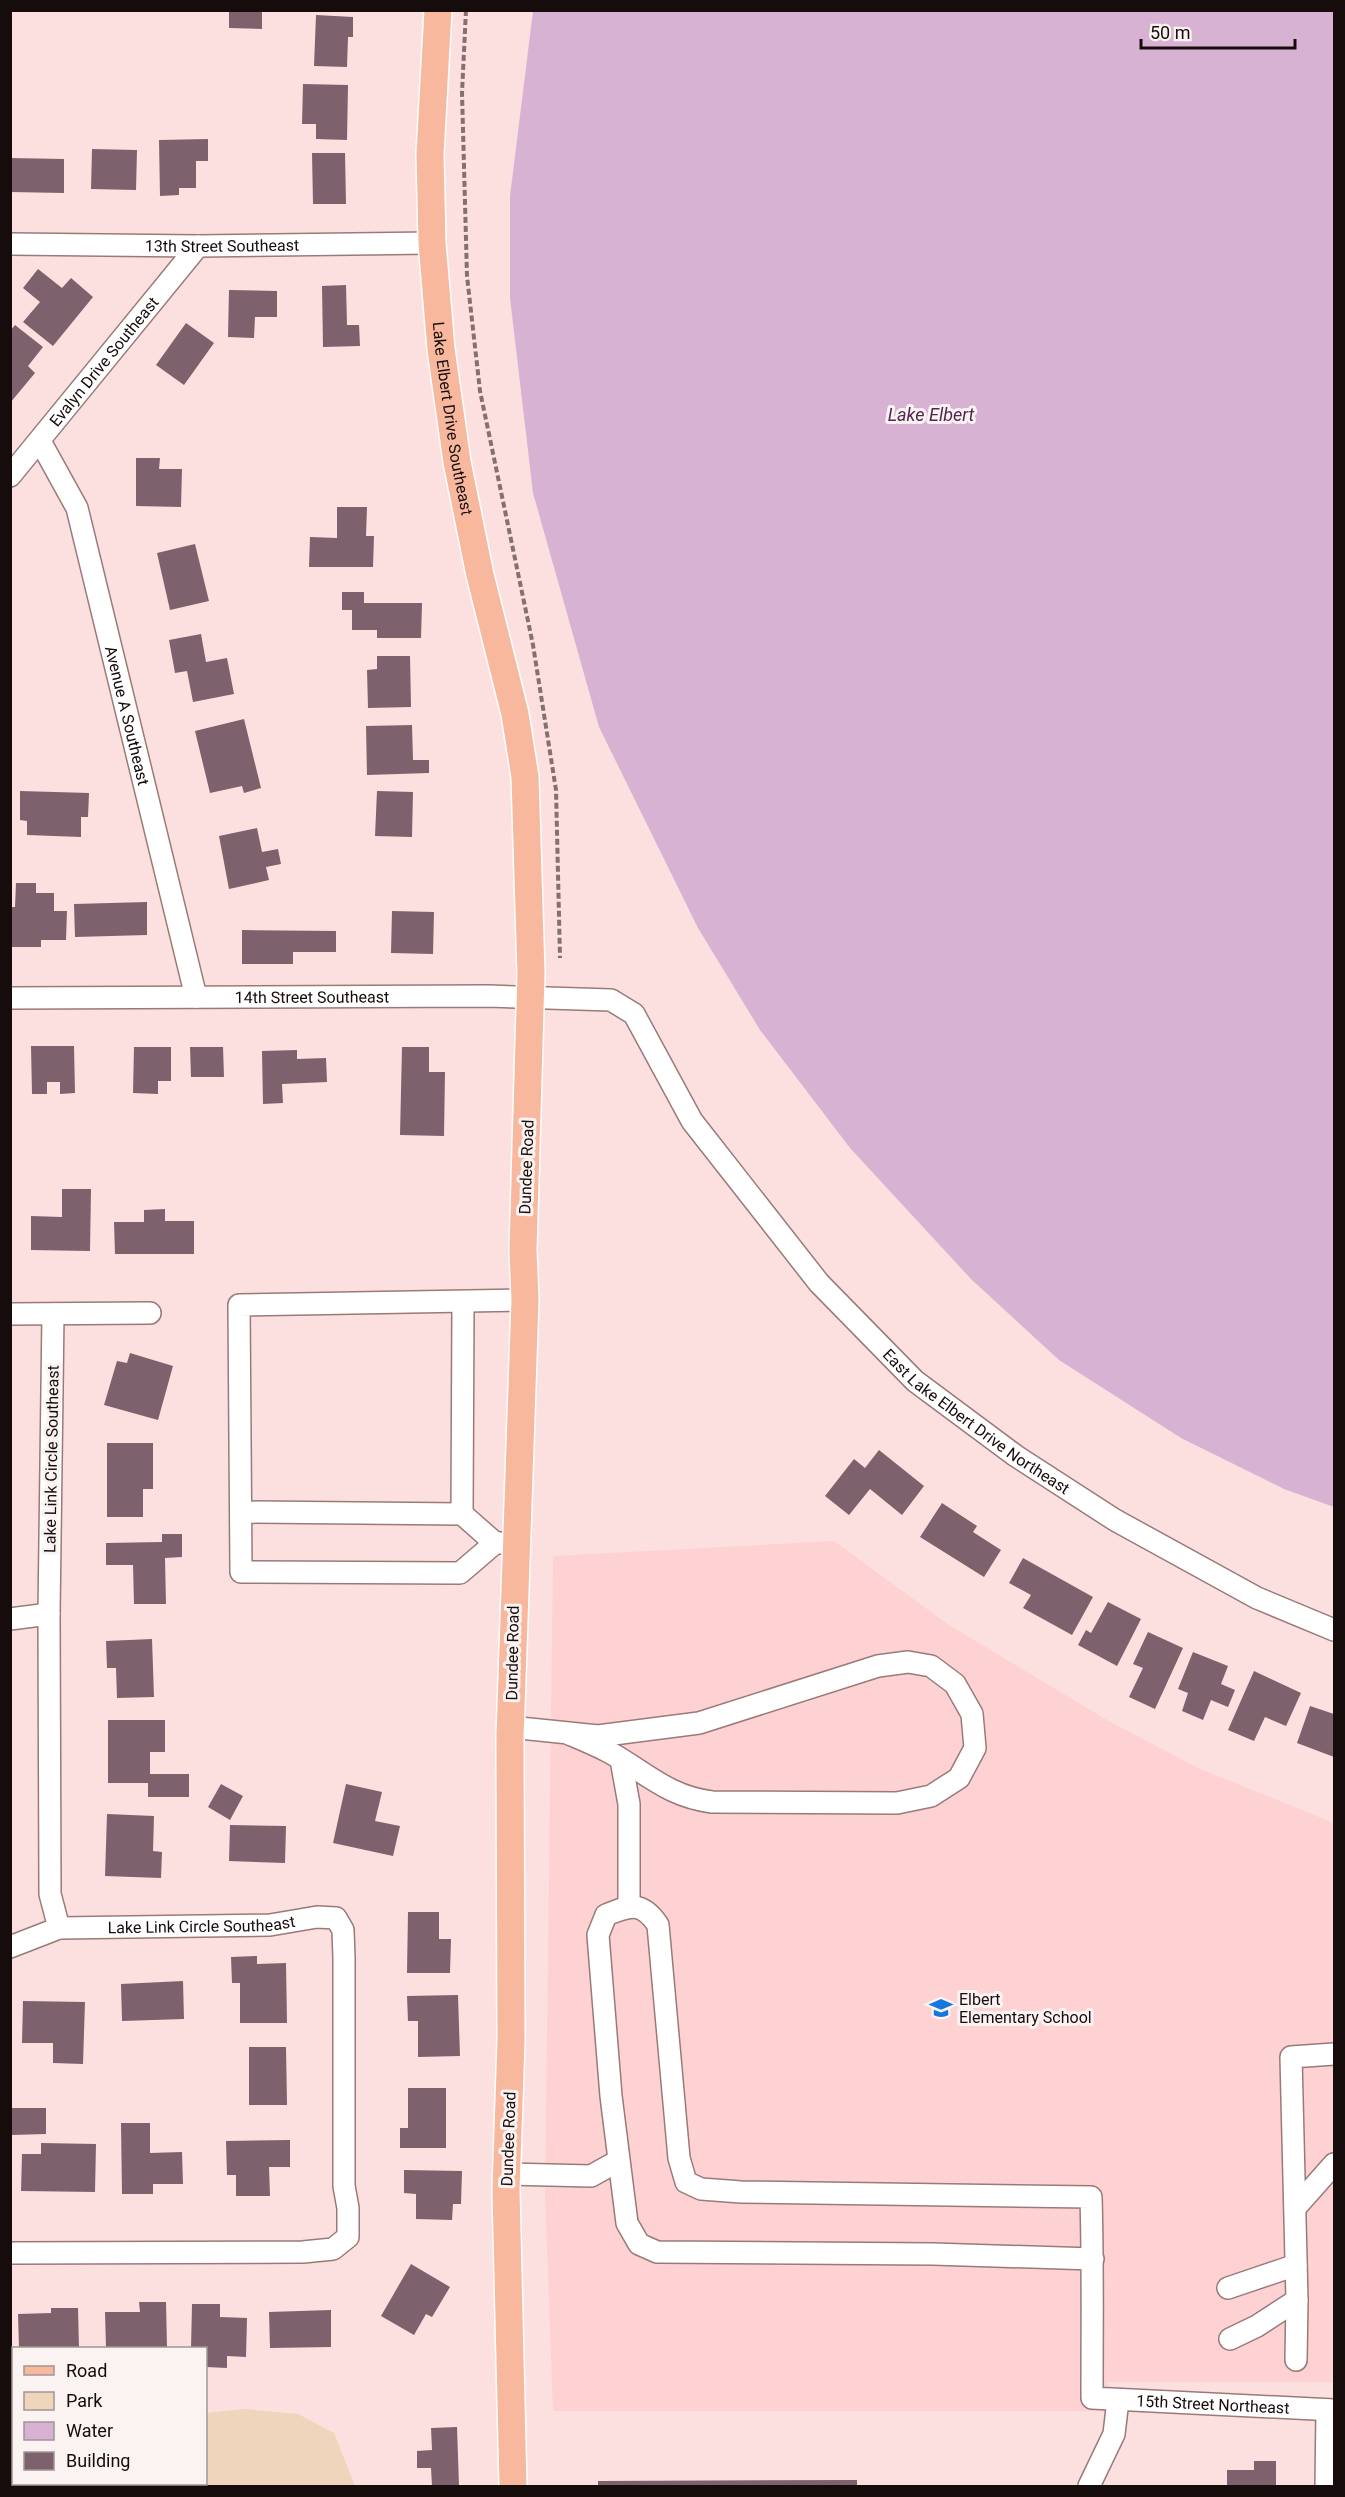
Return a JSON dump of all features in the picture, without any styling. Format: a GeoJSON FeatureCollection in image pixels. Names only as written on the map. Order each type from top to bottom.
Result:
{"type":"FeatureCollection","features":[{"type":"Feature","properties":{"kind":"main road","name":"Lake Elbert Drive Southeast"},"geometry":{"type":"LineString","coordinates":[[438,10],[430,154],[432,243],[441,349],[457,462],[480,575],[514,714],[525,777],[526,820]]}},
{"type":"Feature","properties":{"kind":"main road","name":"Dundee Road"},"geometry":{"type":"LineString","coordinates":[[513,2487],[506,2174],[511,2041],[510,1727],[505,1543],[525,1300],[523,1250],[531,996],[526,820]]}},
{"type":"Feature","properties":{"kind":"street","name":"13th Street Southeast"},"geometry":{"type":"LineString","coordinates":[[10,244],[198,246],[432,243]]}},
{"type":"Feature","properties":{"kind":"street","name":"Evalyn Drive Southeast"},"geometry":{"type":"LineString","coordinates":[[10,476],[198,246]]}},
{"type":"Feature","properties":{"kind":"street","name":"Avenue A Southeast"},"geometry":{"type":"LineString","coordinates":[[40,441],[77,508],[196,997]]}},
{"type":"Feature","properties":{"kind":"street","name":"14th Street Southeast"},"geometry":{"type":"LineString","coordinates":[[10,998],[531,996],[611,1000]]}},
{"type":"Feature","properties":{"kind":"street","name":"East Lake Elbert Drive Northeast"},"geometry":{"type":"LineString","coordinates":[[611,1000],[634,1014],[692,1121],[819,1283],[915,1381],[1016,1456],[1115,1520],[1257,1598],[1335,1630]]}},
{"type":"Feature","properties":{"kind":"street"},"geometry":{"type":"LineString","coordinates":[[241,1512],[462,1514],[505,1543],[460,1574],[241,1572],[239,1305],[463,1303],[525,1300]]}},
{"type":"Feature","properties":{"kind":"street"},"geometry":{"type":"LineString","coordinates":[[462,1514],[463,1303]]}},
{"type":"Feature","properties":{"kind":"street"},"geometry":{"type":"LineString","coordinates":[[10,1314],[150,1313]]}},
{"type":"Feature","properties":{"kind":"street","name":"Lake Link Circle Southeast"},"geometry":{"type":"LineString","coordinates":[[10,2253],[303,2252],[333,2249],[348,2237],[348,2208],[344,2186],[343,1930],[336,1918],[317,1917],[270,1925],[59,1928],[50,1894],[49,1614],[53,1314]]}},
{"type":"Feature","properties":{"kind":"street"},"geometry":{"type":"LineString","coordinates":[[10,1619],[49,1614]]}},
{"type":"Feature","properties":{"kind":"street"},"geometry":{"type":"LineString","coordinates":[[510,1727],[598,1736],[699,1723],[878,1666],[908,1662],[931,1666],[955,1684],[972,1714],[975,1748],[959,1778],[931,1796],[897,1803],[712,1802],[688,1799],[621,1760],[567,1733]]}},
{"type":"Feature","properties":{"kind":"street"},"geometry":{"type":"LineString","coordinates":[[621,1760],[629,1804],[630,1906]]}},
{"type":"Feature","properties":{"kind":"street"},"geometry":{"type":"LineString","coordinates":[[630,1906],[649,1912],[658,1925],[679,2157],[686,2182],[701,2189],[741,2192],[1091,2198],[1093,2259],[933,2254],[657,2252],[639,2244],[627,2223],[618,2161],[598,1935],[606,1915],[630,1906]]}},
{"type":"Feature","properties":{"kind":"street"},"geometry":{"type":"LineString","coordinates":[[10,1947],[59,1928]]}},
{"type":"Feature","properties":{"kind":"street"},"geometry":{"type":"LineString","coordinates":[[1296,2360],[1292,2057],[1335,2054]]}},
{"type":"Feature","properties":{"kind":"street"},"geometry":{"type":"LineString","coordinates":[[506,2174],[591,2176],[618,2161]]}},
{"type":"Feature","properties":{"kind":"street"},"geometry":{"type":"LineString","coordinates":[[1295,2208],[1335,2164]]}},
{"type":"Feature","properties":{"kind":"street","name":"15th Street Northeast"},"geometry":{"type":"LineString","coordinates":[[1093,2259],[1092,2398],[1331,2410]]}},
{"type":"Feature","properties":{"kind":"street"},"geometry":{"type":"LineString","coordinates":[[1228,2288],[1296,2265]]}},
{"type":"Feature","properties":{"kind":"street"},"geometry":{"type":"LineString","coordinates":[[1230,2339],[1257,2326],[1297,2300]]}},
{"type":"Feature","properties":{"kind":"street"},"geometry":{"type":"LineString","coordinates":[[1089,2487],[1114,2434],[1118,2400]]}},
{"type":"Feature","properties":{"kind":"street"},"geometry":{"type":"LineString","coordinates":[[1326,2487],[1331,2410]]}},
{"type":"Feature","properties":{"kind":"path"},"geometry":{"type":"LineString","coordinates":[[466,10],[462,93],[468,276],[480,391],[535,656],[556,790],[560,958]]}},
{"type":"Feature","properties":{"kind":"shaded area","name":"Elbert Elementary School"},"geometry":{"type":"Polygon","coordinates":[[[834,1541],[946,1623],[1107,1720],[1198,1768],[1334,1823],[1334,2382],[1108,2382],[1108,2411],[553,2411],[545,2192],[553,1556],[834,1541]]]}},
{"type":"Feature","properties":{"kind":"green space"},"geometry":{"type":"Polygon","coordinates":[[[244,2409],[298,2414],[334,2433],[355,2486],[11,2486],[11,2420],[12,2485],[207,2485],[207,2413],[244,2409]]]}},
{"type":"Feature","properties":{"kind":"water","name":"Lake Elbert"},"geometry":{"type":"Polygon","coordinates":[[[533,11],[1334,11],[1334,1507],[1284,1489],[1181,1438],[1059,1360],[971,1279],[850,1148],[760,1030],[698,928],[599,727],[533,493],[510,298],[510,196],[533,11]]]}},
{"type":"Feature","properties":{"kind":"building"},"geometry":{"type":"Polygon","coordinates":[[[229,10],[262,10],[262,29],[229,28],[229,10]]]}},
{"type":"Feature","properties":{"kind":"building"},"geometry":{"type":"Polygon","coordinates":[[[316,15],[353,17],[353,37],[348,37],[347,67],[314,66],[316,15]]]}},
{"type":"Feature","properties":{"kind":"building"},"geometry":{"type":"Polygon","coordinates":[[[303,84],[348,85],[347,140],[316,139],[316,124],[302,124],[303,84]]]}},
{"type":"Feature","properties":{"kind":"building"},"geometry":{"type":"Polygon","coordinates":[[[208,139],[208,161],[196,161],[196,188],[179,188],[179,195],[160,196],[159,140],[208,139]]]}},
{"type":"Feature","properties":{"kind":"building"},"geometry":{"type":"Polygon","coordinates":[[[92,149],[137,150],[136,190],[91,189],[92,149]]]}},
{"type":"Feature","properties":{"kind":"building"},"geometry":{"type":"Polygon","coordinates":[[[312,153],[345,153],[346,204],[313,204],[312,153]]]}},
{"type":"Feature","properties":{"kind":"building"},"geometry":{"type":"Polygon","coordinates":[[[10,158],[64,159],[64,193],[10,192],[10,158]]]}},
{"type":"Feature","properties":{"kind":"building"},"geometry":{"type":"Polygon","coordinates":[[[38,269],[62,288],[71,278],[93,297],[53,346],[23,322],[40,302],[23,288],[38,269]]]}},
{"type":"Feature","properties":{"kind":"building"},"geometry":{"type":"Polygon","coordinates":[[[346,285],[347,325],[359,325],[360,346],[323,347],[322,286],[346,285]]]}},
{"type":"Feature","properties":{"kind":"building"},"geometry":{"type":"Polygon","coordinates":[[[229,290],[277,291],[277,317],[255,317],[254,338],[228,337],[229,290]]]}},
{"type":"Feature","properties":{"kind":"building"},"geometry":{"type":"Polygon","coordinates":[[[186,323],[214,343],[184,385],[156,365],[186,323]]]}},
{"type":"Feature","properties":{"kind":"building"},"geometry":{"type":"Polygon","coordinates":[[[15,325],[43,347],[28,366],[35,373],[10,403],[10,331],[15,325]]]}},
{"type":"Feature","properties":{"kind":"building"},"geometry":{"type":"Polygon","coordinates":[[[136,458],[160,458],[159,469],[182,469],[181,507],[136,506],[136,458]]]}},
{"type":"Feature","properties":{"kind":"building"},"geometry":{"type":"Polygon","coordinates":[[[337,507],[367,507],[366,536],[374,536],[373,567],[309,567],[310,537],[337,538],[337,507]]]}},
{"type":"Feature","properties":{"kind":"building"},"geometry":{"type":"Polygon","coordinates":[[[195,544],[209,601],[170,610],[157,553],[195,544]]]}},
{"type":"Feature","properties":{"kind":"building"},"geometry":{"type":"Polygon","coordinates":[[[342,592],[364,592],[364,603],[422,603],[421,638],[377,638],[377,630],[352,630],[352,610],[342,610],[342,592]]]}},
{"type":"Feature","properties":{"kind":"building"},"geometry":{"type":"Polygon","coordinates":[[[201,634],[206,662],[227,658],[234,694],[193,702],[187,671],[175,673],[169,640],[201,634]]]}},
{"type":"Feature","properties":{"kind":"building"},"geometry":{"type":"Polygon","coordinates":[[[377,656],[410,656],[411,707],[368,708],[367,670],[377,669],[377,656]]]}},
{"type":"Feature","properties":{"kind":"building"},"geometry":{"type":"Polygon","coordinates":[[[244,719],[261,788],[244,793],[242,786],[210,793],[195,731],[244,719]]]}},
{"type":"Feature","properties":{"kind":"building"},"geometry":{"type":"Polygon","coordinates":[[[412,725],[413,760],[429,760],[429,773],[367,775],[366,726],[412,725]]]}},
{"type":"Feature","properties":{"kind":"building"},"geometry":{"type":"Polygon","coordinates":[[[20,791],[89,793],[88,817],[81,817],[81,837],[27,835],[27,821],[20,820],[20,791]]]}},
{"type":"Feature","properties":{"kind":"building"},"geometry":{"type":"Polygon","coordinates":[[[377,791],[413,792],[412,837],[375,836],[377,791]]]}},
{"type":"Feature","properties":{"kind":"building"},"geometry":{"type":"Polygon","coordinates":[[[257,828],[262,852],[278,849],[281,864],[266,867],[269,880],[229,889],[219,836],[257,828]]]}},
{"type":"Feature","properties":{"kind":"building"},"geometry":{"type":"Polygon","coordinates":[[[16,883],[36,883],[36,893],[54,893],[54,911],[67,911],[66,940],[41,940],[41,947],[10,947],[10,907],[15,907],[16,883]]]}},
{"type":"Feature","properties":{"kind":"building"},"geometry":{"type":"Polygon","coordinates":[[[147,902],[147,935],[75,937],[74,904],[147,902]]]}},
{"type":"Feature","properties":{"kind":"building"},"geometry":{"type":"Polygon","coordinates":[[[392,911],[434,912],[433,954],[391,953],[392,911]]]}},
{"type":"Feature","properties":{"kind":"building"},"geometry":{"type":"Polygon","coordinates":[[[242,930],[336,931],[336,952],[293,952],[293,964],[242,964],[242,930]]]}},
{"type":"Feature","properties":{"kind":"building"},"geometry":{"type":"Polygon","coordinates":[[[31,1046],[74,1046],[75,1093],[60,1094],[60,1082],[47,1082],[47,1094],[32,1094],[31,1046]]]}},
{"type":"Feature","properties":{"kind":"building"},"geometry":{"type":"Polygon","coordinates":[[[134,1047],[171,1047],[171,1081],[158,1081],[158,1094],[133,1093],[134,1047]]]}},
{"type":"Feature","properties":{"kind":"building"},"geometry":{"type":"Polygon","coordinates":[[[190,1047],[223,1047],[224,1077],[191,1077],[190,1047]]]}},
{"type":"Feature","properties":{"kind":"building"},"geometry":{"type":"Polygon","coordinates":[[[402,1047],[429,1047],[429,1072],[445,1072],[444,1136],[400,1135],[402,1047]]]}},
{"type":"Feature","properties":{"kind":"building"},"geometry":{"type":"Polygon","coordinates":[[[297,1050],[297,1059],[326,1058],[327,1082],[282,1084],[283,1103],[263,1104],[262,1051],[297,1050]]]}},
{"type":"Feature","properties":{"kind":"building"},"geometry":{"type":"Polygon","coordinates":[[[62,1189],[91,1189],[90,1251],[31,1250],[31,1216],[62,1217],[62,1189]]]}},
{"type":"Feature","properties":{"kind":"building"},"geometry":{"type":"Polygon","coordinates":[[[165,1209],[165,1221],[194,1221],[194,1254],[115,1254],[114,1222],[144,1222],[144,1210],[165,1209]]]}},
{"type":"Feature","properties":{"kind":"building"},"geometry":{"type":"Polygon","coordinates":[[[130,1353],[173,1366],[158,1420],[104,1405],[117,1361],[127,1363],[130,1353]]]}},
{"type":"Feature","properties":{"kind":"building"},"geometry":{"type":"Polygon","coordinates":[[[107,1443],[153,1443],[153,1489],[143,1489],[143,1517],[107,1517],[107,1443]]]}},
{"type":"Feature","properties":{"kind":"building"},"geometry":{"type":"Polygon","coordinates":[[[879,1450],[924,1486],[902,1515],[870,1489],[849,1515],[825,1496],[854,1459],[865,1468],[879,1450]]]}},
{"type":"Feature","properties":{"kind":"building"},"geometry":{"type":"Polygon","coordinates":[[[942,1503],[977,1526],[973,1532],[1001,1550],[984,1577],[920,1537],[942,1503]]]}},
{"type":"Feature","properties":{"kind":"building"},"geometry":{"type":"Polygon","coordinates":[[[162,1534],[182,1534],[182,1557],[165,1558],[166,1604],[134,1604],[133,1565],[106,1565],[106,1543],[162,1542],[162,1534]]]}},
{"type":"Feature","properties":{"kind":"building"},"geometry":{"type":"Polygon","coordinates":[[[1023,1558],[1093,1597],[1072,1635],[1023,1608],[1031,1595],[1009,1583],[1023,1558]]]}},
{"type":"Feature","properties":{"kind":"building"},"geometry":{"type":"Polygon","coordinates":[[[1108,1602],[1141,1619],[1117,1666],[1078,1645],[1086,1630],[1091,1633],[1108,1602]]]}},
{"type":"Feature","properties":{"kind":"building"},"geometry":{"type":"Polygon","coordinates":[[[1148,1632],[1183,1648],[1155,1709],[1129,1697],[1143,1668],[1133,1664],[1148,1632]]]}},
{"type":"Feature","properties":{"kind":"building"},"geometry":{"type":"Polygon","coordinates":[[[152,1639],[154,1697],[117,1698],[116,1668],[107,1668],[106,1641],[152,1639]]]}},
{"type":"Feature","properties":{"kind":"building"},"geometry":{"type":"Polygon","coordinates":[[[1193,1652],[1228,1666],[1221,1684],[1235,1690],[1228,1707],[1211,1700],[1203,1720],[1182,1711],[1188,1693],[1178,1689],[1193,1652]]]}},
{"type":"Feature","properties":{"kind":"building"},"geometry":{"type":"Polygon","coordinates":[[[1254,1671],[1301,1693],[1286,1726],[1265,1717],[1254,1741],[1228,1730],[1254,1671]]]}},
{"type":"Feature","properties":{"kind":"building"},"geometry":{"type":"Polygon","coordinates":[[[1310,1706],[1334,1714],[1334,1757],[1297,1743],[1310,1706]]]}},
{"type":"Feature","properties":{"kind":"building"},"geometry":{"type":"Polygon","coordinates":[[[108,1720],[165,1720],[165,1752],[150,1752],[150,1774],[189,1774],[189,1797],[148,1797],[148,1783],[108,1783],[108,1720]]]}},
{"type":"Feature","properties":{"kind":"building"},"geometry":{"type":"Polygon","coordinates":[[[221,1784],[243,1796],[230,1820],[208,1807],[221,1784]]]}},
{"type":"Feature","properties":{"kind":"building"},"geometry":{"type":"Polygon","coordinates":[[[346,1784],[382,1792],[375,1821],[400,1826],[393,1856],[333,1843],[346,1784]]]}},
{"type":"Feature","properties":{"kind":"building"},"geometry":{"type":"Polygon","coordinates":[[[107,1814],[154,1816],[153,1851],[162,1852],[161,1878],[105,1876],[107,1814]]]}},
{"type":"Feature","properties":{"kind":"building"},"geometry":{"type":"Polygon","coordinates":[[[230,1825],[286,1826],[285,1863],[229,1861],[230,1825]]]}},
{"type":"Feature","properties":{"kind":"building"},"geometry":{"type":"Polygon","coordinates":[[[408,1912],[439,1912],[439,1939],[451,1939],[450,1973],[407,1973],[408,1912]]]}},
{"type":"Feature","properties":{"kind":"building"},"geometry":{"type":"Polygon","coordinates":[[[257,1956],[257,1964],[286,1963],[287,2023],[240,2023],[240,1983],[232,1983],[231,1957],[257,1956]]]}},
{"type":"Feature","properties":{"kind":"building"},"geometry":{"type":"Polygon","coordinates":[[[183,1981],[184,2019],[122,2021],[121,1984],[183,1981]]]}},
{"type":"Feature","properties":{"kind":"building"},"geometry":{"type":"Polygon","coordinates":[[[458,1995],[460,2056],[418,2057],[418,2021],[408,2021],[407,1996],[458,1995]]]}},
{"type":"Feature","properties":{"kind":"building"},"geometry":{"type":"Polygon","coordinates":[[[23,2001],[85,2002],[83,2064],[53,2063],[53,2043],[22,2043],[23,2001]]]}},
{"type":"Feature","properties":{"kind":"building"},"geometry":{"type":"Polygon","coordinates":[[[249,2047],[286,2047],[287,2105],[249,2105],[249,2047]]]}},
{"type":"Feature","properties":{"kind":"building"},"geometry":{"type":"Polygon","coordinates":[[[408,2088],[446,2088],[446,2148],[400,2148],[400,2128],[408,2128],[408,2088]]]}},
{"type":"Feature","properties":{"kind":"building"},"geometry":{"type":"Polygon","coordinates":[[[12,2108],[46,2108],[46,2134],[12,2135],[12,2108]]]}},
{"type":"Feature","properties":{"kind":"building"},"geometry":{"type":"Polygon","coordinates":[[[121,2123],[150,2123],[150,2153],[182,2152],[183,2184],[153,2184],[153,2194],[122,2194],[121,2123]]]}},
{"type":"Feature","properties":{"kind":"building"},"geometry":{"type":"Polygon","coordinates":[[[290,2140],[290,2167],[269,2167],[270,2196],[236,2196],[236,2175],[227,2175],[226,2141],[290,2140]]]}},
{"type":"Feature","properties":{"kind":"building"},"geometry":{"type":"Polygon","coordinates":[[[41,2143],[96,2144],[95,2192],[21,2191],[22,2154],[41,2154],[41,2143]]]}},
{"type":"Feature","properties":{"kind":"building"},"geometry":{"type":"Polygon","coordinates":[[[404,2170],[462,2171],[461,2204],[453,2204],[452,2220],[416,2219],[416,2194],[404,2193],[404,2170]]]}},
{"type":"Feature","properties":{"kind":"building"},"geometry":{"type":"Polygon","coordinates":[[[411,2264],[450,2287],[432,2317],[426,2314],[414,2335],[381,2316],[411,2264]]]}},
{"type":"Feature","properties":{"kind":"building"},"geometry":{"type":"Polygon","coordinates":[[[139,2302],[166,2302],[167,2347],[106,2347],[105,2312],[140,2312],[139,2302]]]}},
{"type":"Feature","properties":{"kind":"building"},"geometry":{"type":"Polygon","coordinates":[[[192,2304],[220,2304],[220,2317],[247,2318],[246,2357],[227,2356],[227,2368],[207,2367],[207,2347],[191,2347],[192,2304]]]}},
{"type":"Feature","properties":{"kind":"building"},"geometry":{"type":"Polygon","coordinates":[[[51,2308],[78,2308],[79,2347],[19,2347],[18,2314],[51,2313],[51,2308]]]}},
{"type":"Feature","properties":{"kind":"building"},"geometry":{"type":"Polygon","coordinates":[[[331,2310],[331,2347],[270,2348],[269,2312],[331,2310]]]}},
{"type":"Feature","properties":{"kind":"building"},"geometry":{"type":"Polygon","coordinates":[[[457,2427],[459,2486],[432,2486],[431,2468],[417,2468],[417,2451],[432,2450],[431,2428],[457,2427]]]}},
{"type":"Feature","properties":{"kind":"building"},"geometry":{"type":"Polygon","coordinates":[[[1254,2461],[1276,2461],[1276,2486],[1227,2486],[1227,2470],[1254,2470],[1254,2461]]]}},
{"type":"Feature","properties":{"kind":"building"},"geometry":{"type":"Polygon","coordinates":[[[857,2480],[857,2486],[598,2486],[598,2481],[857,2480]]]}},
{"type":"Feature","properties":{"kind":"place","name":"Elbert Elementary School"},"geometry":{"type":"Point","coordinates":[941,2008]}}]}
